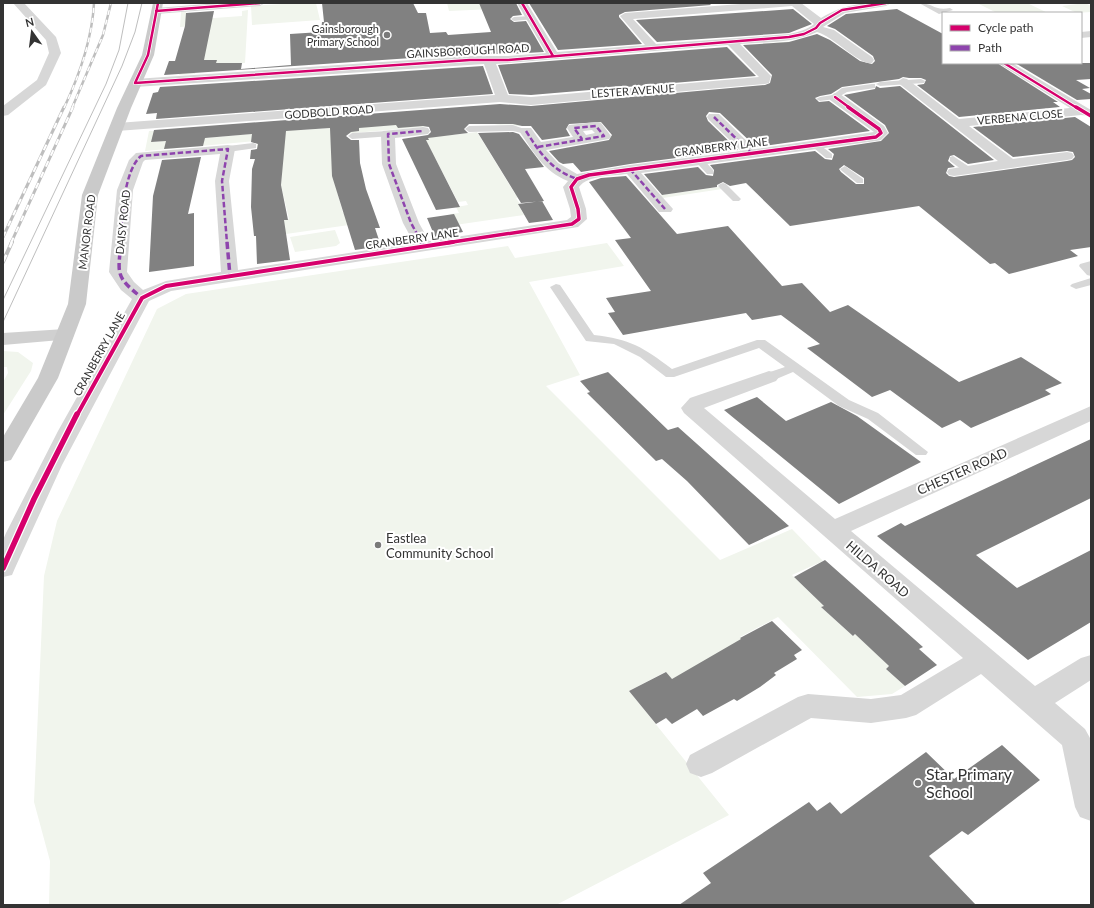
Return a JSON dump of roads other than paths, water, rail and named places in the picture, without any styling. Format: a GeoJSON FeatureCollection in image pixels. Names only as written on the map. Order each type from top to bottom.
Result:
{"type":"FeatureCollection","features":[{"type":"Feature","properties":{"kind":"main road","name":"MANOR ROAD"},"geometry":{"type":"LineString","coordinates":[[3,455],[48,378],[77,304],[80,293],[90,195],[135,83],[148,55],[157,7]]}},
{"type":"Feature","properties":{"kind":"main road"},"geometry":{"type":"LineString","coordinates":[[3,339],[65,335]]}},
{"type":"Feature","properties":{"kind":"street"},"geometry":{"type":"LineString","coordinates":[[3,112],[42,82],[55,52],[52,39],[18,3]]}},
{"type":"Feature","properties":{"kind":"street"},"geometry":{"type":"LineString","coordinates":[[157,7],[260,3]]}},
{"type":"Feature","properties":{"kind":"street"},"geometry":{"type":"LineString","coordinates":[[522,3],[553,56]]}},
{"type":"Feature","properties":{"kind":"street","name":"GAINSBOROUGH ROAD"},"geometry":{"type":"LineString","coordinates":[[135,83],[553,56],[789,37],[804,34],[842,10],[867,4],[886,3]]}},
{"type":"Feature","properties":{"kind":"street"},"geometry":{"type":"LineString","coordinates":[[653,48],[624,15],[794,4],[818,26],[830,32],[868,60]]}},
{"type":"Feature","properties":{"kind":"street","name":"LESTER AVENUE"},"geometry":{"type":"LineString","coordinates":[[500,98],[531,101],[583,95],[770,80],[731,42]]}},
{"type":"Feature","properties":{"kind":"street"},"geometry":{"type":"LineString","coordinates":[[489,60],[502,93],[500,98]]}},
{"type":"Feature","properties":{"kind":"street"},"geometry":{"type":"LineString","coordinates":[[1006,64],[1087,114]]}},
{"type":"Feature","properties":{"kind":"street","name":"VERBENA CLOSE"},"geometry":{"type":"LineString","coordinates":[[903,82],[1010,164]]}},
{"type":"Feature","properties":{"kind":"street","name":"CRANBERRY LANE"},"geometry":{"type":"LineString","coordinates":[[3,568],[21,526],[101,368],[142,298],[166,286],[572,224],[579,219],[580,208],[571,194],[571,187],[577,179],[589,175],[751,152],[758,154],[876,138],[881,133],[879,129],[835,97]]}},
{"type":"Feature","properties":{"kind":"street","name":"GODBOLD ROAD"},"geometry":{"type":"LineString","coordinates":[[117,127],[500,98]]}},
{"type":"Feature","properties":{"kind":"street","name":"VERBENA CLOSE"},"geometry":{"type":"LineString","coordinates":[[957,123],[1087,114]]}},
{"type":"Feature","properties":{"kind":"street"},"geometry":{"type":"LineString","coordinates":[[714,117],[751,152]]}},
{"type":"Feature","properties":{"kind":"street"},"geometry":{"type":"LineString","coordinates":[[423,131],[388,134],[389,164],[411,223],[424,247]]}},
{"type":"Feature","properties":{"kind":"street"},"geometry":{"type":"LineString","coordinates":[[526,131],[552,168],[564,176],[577,179]]}},
{"type":"Feature","properties":{"kind":"street"},"geometry":{"type":"LineString","coordinates":[[538,147],[582,139]]}},
{"type":"Feature","properties":{"kind":"street"},"geometry":{"type":"LineString","coordinates":[[228,149],[222,181],[230,276]]}},
{"type":"Feature","properties":{"kind":"street","name":"DAISY ROAD"},"geometry":{"type":"LineString","coordinates":[[142,298],[127,286],[118,272],[125,190],[136,160],[141,156],[150,154],[228,149]]}},
{"type":"Feature","properties":{"kind":"street"},"geometry":{"type":"LineString","coordinates":[[958,167],[1010,164],[1067,156]]}},
{"type":"Feature","properties":{"kind":"street"},"geometry":{"type":"LineString","coordinates":[[630,168],[665,209]]}},
{"type":"Feature","properties":{"kind":"street","name":"HILDA ROAD"},"geometry":{"type":"LineString","coordinates":[[769,377],[697,403],[691,408],[1075,738],[1091,807]]}},
{"type":"Feature","properties":{"kind":"street","name":"CHESTER ROAD"},"geometry":{"type":"LineString","coordinates":[[832,530],[1091,413]]}},
{"type":"Feature","properties":{"kind":"street"},"geometry":{"type":"LineString","coordinates":[[701,764],[808,706],[871,711],[906,706],[983,659]]}},
{"type":"Feature","properties":{"kind":"street"},"geometry":{"type":"LineString","coordinates":[[1033,702],[1091,666]]}},
{"type":"Feature","properties":{"kind":"lane"},"geometry":{"type":"LineString","coordinates":[[922,3],[939,12],[950,10]]}},
{"type":"Feature","properties":{"kind":"lane"},"geometry":{"type":"LineString","coordinates":[[514,19],[531,18]]}},
{"type":"Feature","properties":{"kind":"lane"},"geometry":{"type":"LineString","coordinates":[[820,99],[835,97],[845,90],[876,85],[921,81]]}},
{"type":"Feature","properties":{"kind":"lane"},"geometry":{"type":"LineString","coordinates":[[469,129],[513,128],[526,131]]}},
{"type":"Feature","properties":{"kind":"lane"},"geometry":{"type":"LineString","coordinates":[[352,136],[388,134]]}},
{"type":"Feature","properties":{"kind":"lane"},"geometry":{"type":"LineString","coordinates":[[228,149],[252,146]]}},
{"type":"Feature","properties":{"kind":"lane"},"geometry":{"type":"LineString","coordinates":[[817,146],[829,156]]}},
{"type":"Feature","properties":{"kind":"lane"},"geometry":{"type":"LineString","coordinates":[[698,160],[710,172]]}},
{"type":"Feature","properties":{"kind":"lane"},"geometry":{"type":"LineString","coordinates":[[845,169],[860,181]]}},
{"type":"Feature","properties":{"kind":"lane"},"geometry":{"type":"LineString","coordinates":[[723,186],[736,199]]}},
{"type":"Feature","properties":{"kind":"lane"},"geometry":{"type":"LineString","coordinates":[[1091,264],[1084,266],[1091,272]]}},
{"type":"Feature","properties":{"kind":"lane"},"geometry":{"type":"LineString","coordinates":[[1076,286],[1091,281]]}},
{"type":"Feature","properties":{"kind":"lane"},"geometry":{"type":"LineString","coordinates":[[556,287],[590,338],[617,341],[644,354],[670,374],[761,343],[844,403],[873,416],[921,452]]}},
{"type":"Feature","properties":{"kind":"lane"},"geometry":{"type":"LineString","coordinates":[[769,377],[796,367]]}},
{"type":"Feature","properties":{"kind":"tram line"},"geometry":{"type":"LineString","coordinates":[[3,300],[106,84],[119,50],[128,3]]}},
{"type":"Feature","properties":{"kind":"tram line"},"geometry":{"type":"LineString","coordinates":[[3,322],[122,66],[135,32],[142,3]]}},
{"type":"Feature","properties":{"kind":"railway"},"geometry":{"type":"LineString","coordinates":[[64,108],[88,44],[94,3]]}},
{"type":"Feature","properties":{"kind":"railway"},"geometry":{"type":"LineString","coordinates":[[72,108],[103,35],[111,3]]}},
{"type":"Feature","properties":{"kind":"railway"},"geometry":{"type":"LineString","coordinates":[[3,237],[64,107]]}},
{"type":"Feature","properties":{"kind":"railway"},"geometry":{"type":"LineString","coordinates":[[11,243],[73,107]]}},
{"type":"Feature","properties":{"kind":"railway"},"geometry":{"type":"LineString","coordinates":[[3,262],[12,242]]}},
{"type":"Feature","properties":{"kind":"place","name":"Gainsborough Primary School"},"geometry":{"type":"Point","coordinates":[387,35]}},
{"type":"Feature","properties":{"kind":"place","name":"Eastlea Community School"},"geometry":{"type":"Point","coordinates":[378,545]}},
{"type":"Feature","properties":{"kind":"place","name":"Star Primary School"},"geometry":{"type":"Point","coordinates":[918,783]}}]}
